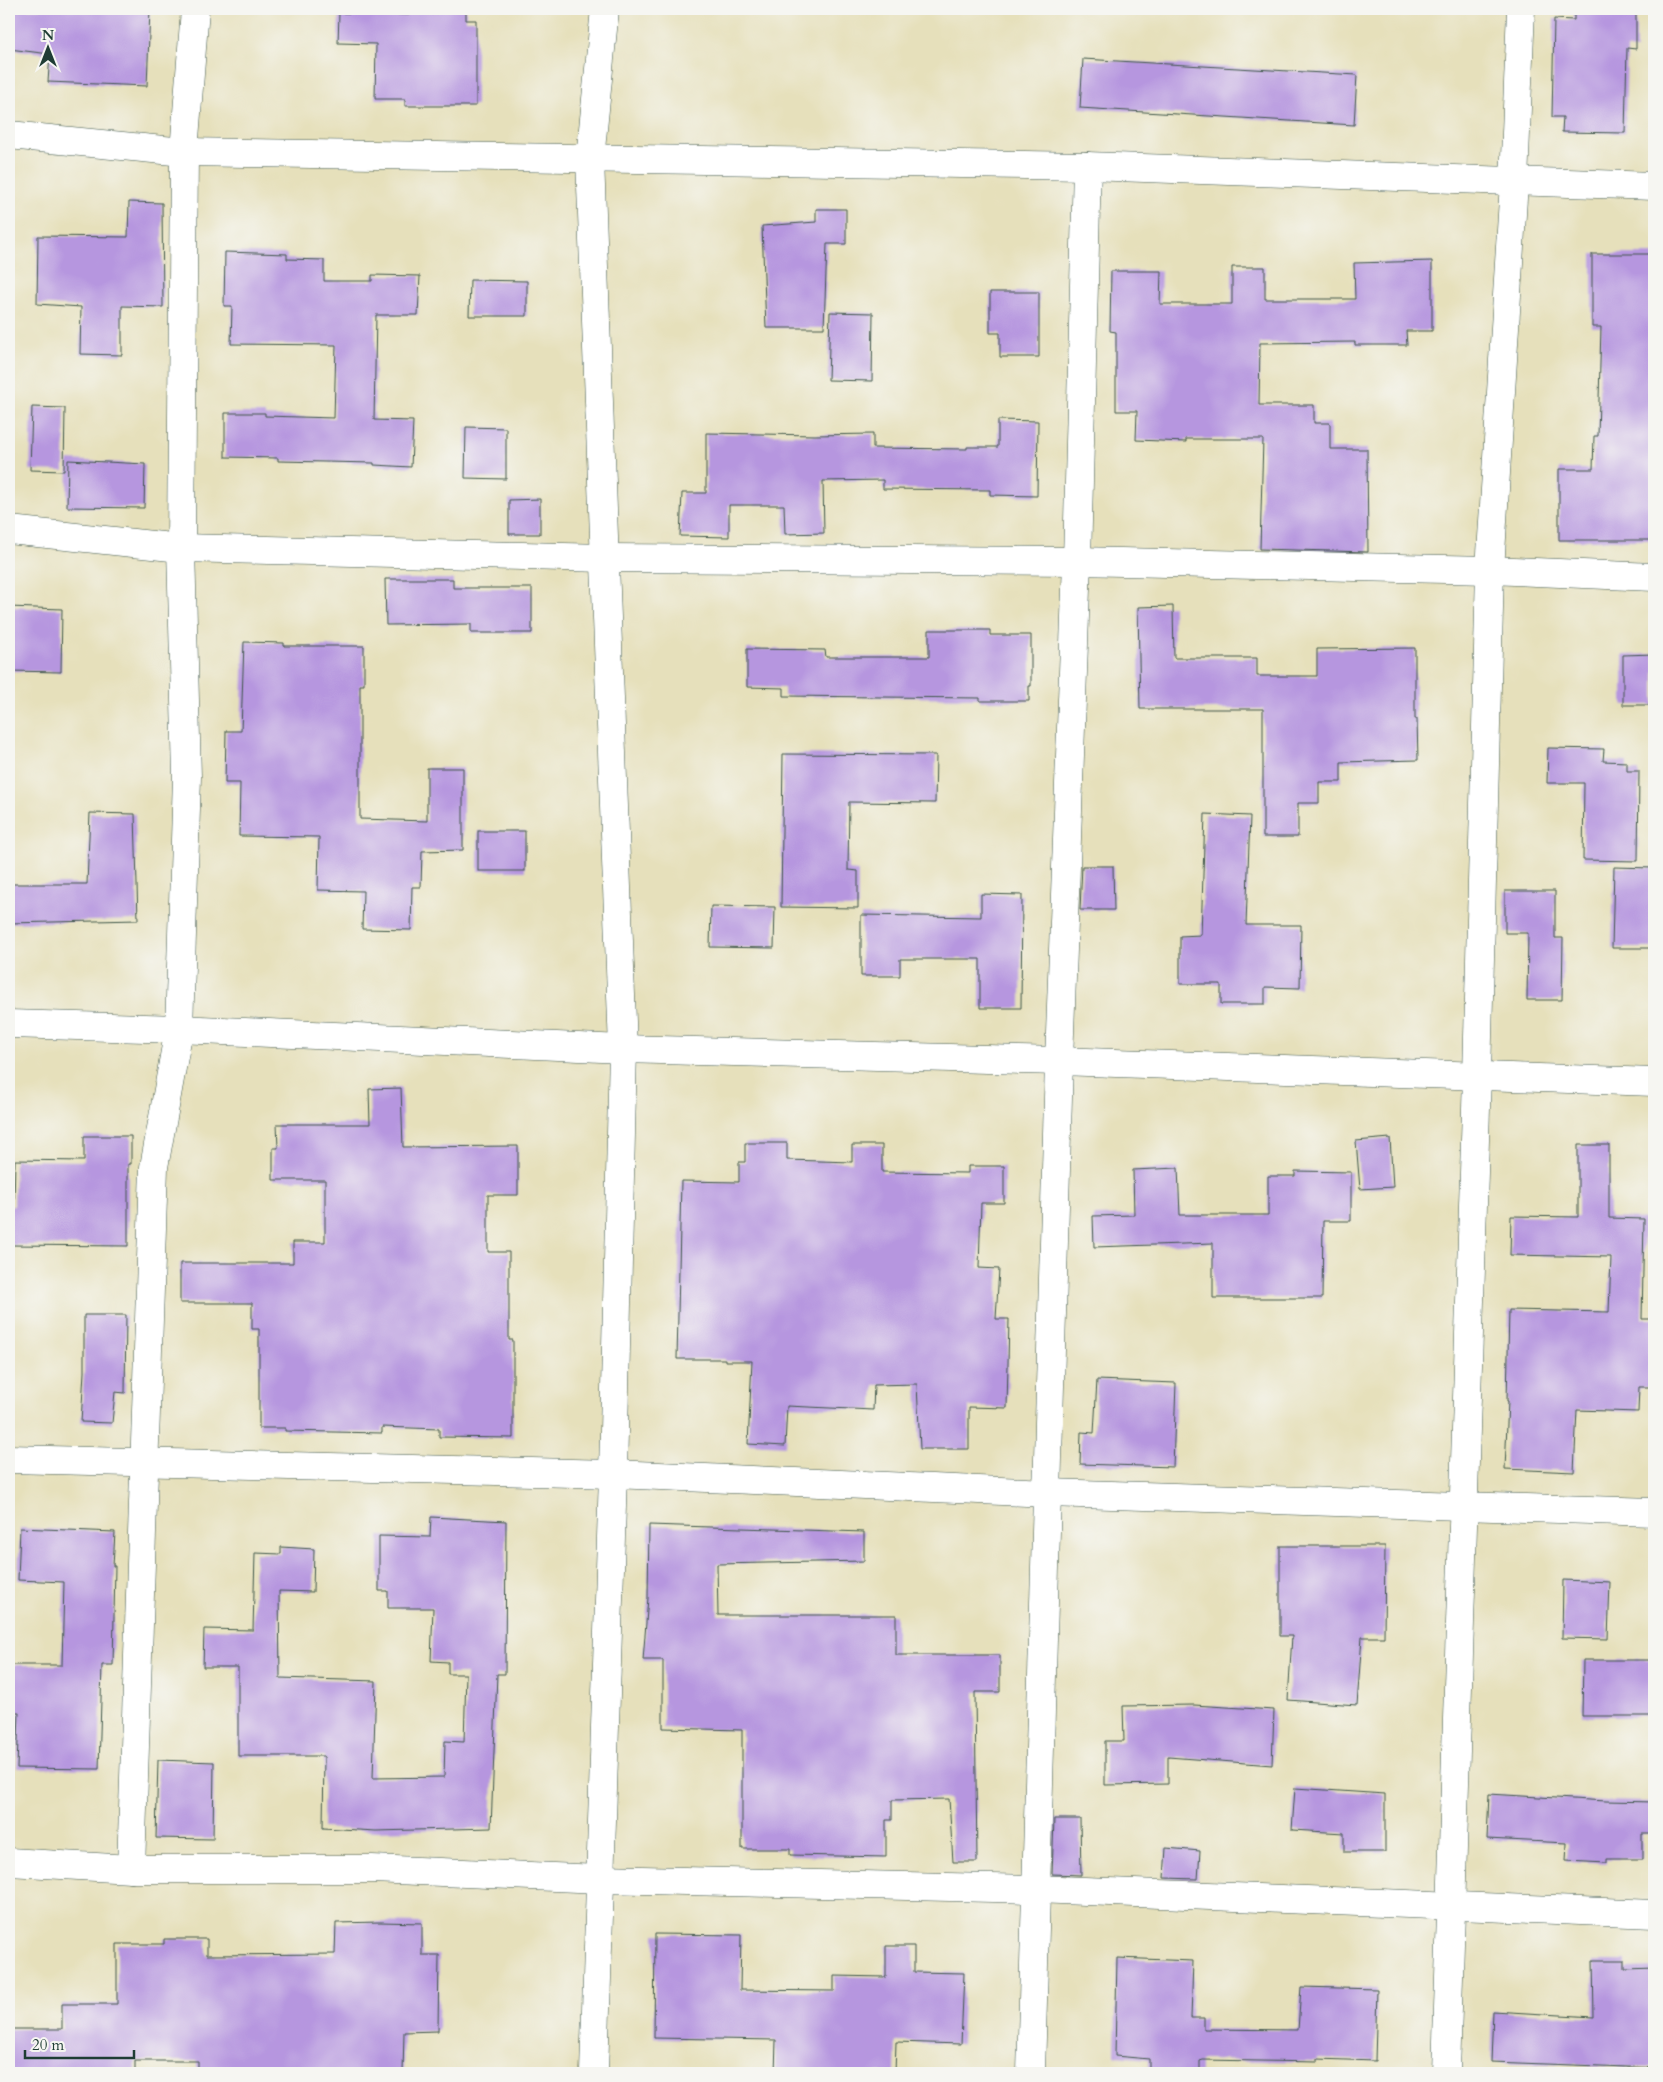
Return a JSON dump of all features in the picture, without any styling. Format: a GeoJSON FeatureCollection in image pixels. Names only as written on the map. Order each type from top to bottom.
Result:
{"type":"FeatureCollection","features":[{"type":"Feature","properties":{"kind":"street"},"geometry":{"type":"LineString","coordinates":[[131,1869],[154,1167],[179,1029],[186,777],[181,548],[184,152],[195,9]]}},
{"type":"Feature","properties":{"kind":"street"},"geometry":{"type":"LineString","coordinates":[[594,2073],[613,1474],[623,1049],[590,159],[605,9]]}},
{"type":"Feature","properties":{"kind":"street"},"geometry":{"type":"LineString","coordinates":[[1446,2073],[1477,1076],[1490,570],[1514,182],[1521,9]]}},
{"type":"Feature","properties":{"kind":"street"},"geometry":{"type":"LineString","coordinates":[[9,135],[184,152],[1087,166],[1654,186]]}},
{"type":"Feature","properties":{"kind":"street"},"geometry":{"type":"LineString","coordinates":[[1031,2073],[1059,1061],[1077,561],[1087,166]]}},
{"type":"Feature","properties":{"kind":"street"},"geometry":{"type":"LineString","coordinates":[[9,530],[181,548],[606,558],[1077,561],[1490,570],[1654,577]]}},
{"type":"Feature","properties":{"kind":"street"},"geometry":{"type":"LineString","coordinates":[[9,1024],[179,1029],[623,1049],[1059,1061],[1654,1082]]}},
{"type":"Feature","properties":{"kind":"street"},"geometry":{"type":"LineString","coordinates":[[9,1459],[613,1474],[1048,1493],[1654,1512]]}},
{"type":"Feature","properties":{"kind":"street"},"geometry":{"type":"LineString","coordinates":[[9,1862],[131,1869],[372,1869],[600,1880],[1035,1889],[1654,1914]]}},
{"type":"Feature","properties":{"kind":"building"},"geometry":{"type":"Polygon","coordinates":[[[12,9],[150,9],[147,86],[48,82],[50,54],[9,49],[12,9]]]}},
{"type":"Feature","properties":{"kind":"building"},"geometry":{"type":"Polygon","coordinates":[[[409,9],[466,9],[466,20],[476,20],[476,106],[405,106],[405,99],[375,99],[376,44],[338,43],[339,13],[409,15],[409,9]]]}},
{"type":"Feature","properties":{"kind":"building"},"geometry":{"type":"Polygon","coordinates":[[[1574,9],[1636,9],[1636,49],[1627,48],[1625,133],[1562,132],[1563,117],[1552,117],[1554,19],[1574,20],[1574,9]]]}},
{"type":"Feature","properties":{"kind":"building"},"geometry":{"type":"Polygon","coordinates":[[[1083,59],[1357,75],[1354,125],[1080,108],[1083,59]]]}},
{"type":"Feature","properties":{"kind":"building"},"geometry":{"type":"Polygon","coordinates":[[[129,202],[162,203],[163,307],[122,306],[122,355],[80,354],[81,307],[37,304],[38,236],[128,237],[129,202]]]}},
{"type":"Feature","properties":{"kind":"building"},"geometry":{"type":"Polygon","coordinates":[[[816,209],[846,209],[846,244],[827,244],[824,328],[766,328],[762,226],[816,222],[816,209]]]}},
{"type":"Feature","properties":{"kind":"building"},"geometry":{"type":"Polygon","coordinates":[[[225,252],[287,254],[287,259],[324,260],[324,281],[372,281],[372,275],[420,276],[418,315],[376,315],[374,420],[413,421],[411,467],[374,465],[374,463],[278,461],[278,458],[225,457],[225,413],[265,413],[265,416],[334,418],[336,345],[231,344],[232,306],[224,306],[225,252]]]}},
{"type":"Feature","properties":{"kind":"building"},"geometry":{"type":"Polygon","coordinates":[[[1592,254],[1654,254],[1654,540],[1559,540],[1559,469],[1593,469],[1594,436],[1598,436],[1601,327],[1592,327],[1592,254]]]}},
{"type":"Feature","properties":{"kind":"building"},"geometry":{"type":"Polygon","coordinates":[[[1432,261],[1432,331],[1406,331],[1407,345],[1355,345],[1355,342],[1260,343],[1259,405],[1314,405],[1314,423],[1330,423],[1330,449],[1367,449],[1368,552],[1260,549],[1263,439],[1186,439],[1186,442],[1136,440],[1137,411],[1116,411],[1116,332],[1110,331],[1111,271],[1161,271],[1160,304],[1232,304],[1232,267],[1265,267],[1265,299],[1355,299],[1354,263],[1432,261]]]}},
{"type":"Feature","properties":{"kind":"building"},"geometry":{"type":"Polygon","coordinates":[[[470,280],[527,281],[527,316],[469,316],[470,280]]]}},
{"type":"Feature","properties":{"kind":"building"},"geometry":{"type":"Polygon","coordinates":[[[990,292],[1039,292],[1039,357],[1000,357],[1000,333],[990,333],[990,292]]]}},
{"type":"Feature","properties":{"kind":"building"},"geometry":{"type":"Polygon","coordinates":[[[830,312],[873,313],[872,381],[828,380],[830,312]]]}},
{"type":"Feature","properties":{"kind":"building"},"geometry":{"type":"Polygon","coordinates":[[[32,407],[65,408],[64,471],[30,470],[32,407]]]}},
{"type":"Feature","properties":{"kind":"building"},"geometry":{"type":"Polygon","coordinates":[[[998,420],[1038,421],[1037,496],[990,495],[990,490],[883,489],[883,480],[823,481],[824,533],[785,534],[784,505],[729,505],[729,537],[680,536],[682,493],[706,493],[706,433],[873,434],[873,448],[967,449],[967,447],[998,447],[998,420]]]}},
{"type":"Feature","properties":{"kind":"building"},"geometry":{"type":"Polygon","coordinates":[[[466,427],[506,428],[506,479],[465,478],[466,427]]]}},
{"type":"Feature","properties":{"kind":"building"},"geometry":{"type":"Polygon","coordinates":[[[68,460],[145,464],[144,508],[67,507],[68,460]]]}},
{"type":"Feature","properties":{"kind":"building"},"geometry":{"type":"Polygon","coordinates":[[[540,499],[540,534],[509,534],[509,500],[540,499]]]}},
{"type":"Feature","properties":{"kind":"building"},"geometry":{"type":"Polygon","coordinates":[[[385,579],[453,579],[453,588],[532,588],[532,633],[471,633],[471,624],[386,625],[385,579]]]}},
{"type":"Feature","properties":{"kind":"building"},"geometry":{"type":"Polygon","coordinates":[[[1173,606],[1174,658],[1257,658],[1257,676],[1317,676],[1317,649],[1415,648],[1415,719],[1417,719],[1418,760],[1341,762],[1341,782],[1319,782],[1319,803],[1298,803],[1298,837],[1263,837],[1263,709],[1140,709],[1138,607],[1173,606]]]}},
{"type":"Feature","properties":{"kind":"building"},"geometry":{"type":"Polygon","coordinates":[[[9,607],[62,609],[61,672],[9,671],[9,607]]]}},
{"type":"Feature","properties":{"kind":"building"},"geometry":{"type":"Polygon","coordinates":[[[929,630],[990,630],[990,635],[1031,635],[1031,686],[1029,686],[1029,701],[980,701],[980,698],[784,696],[784,688],[747,687],[747,649],[825,650],[826,657],[929,657],[929,630]]]}},
{"type":"Feature","properties":{"kind":"building"},"geometry":{"type":"Polygon","coordinates":[[[244,642],[284,643],[284,646],[364,646],[364,685],[360,685],[360,819],[427,821],[427,768],[463,768],[463,850],[422,851],[421,887],[412,887],[411,930],[362,929],[363,891],[318,890],[319,837],[239,836],[240,783],[225,783],[226,731],[241,731],[244,642]]]}},
{"type":"Feature","properties":{"kind":"building"},"geometry":{"type":"Polygon","coordinates":[[[1654,654],[1654,705],[1623,705],[1623,655],[1654,654]]]}},
{"type":"Feature","properties":{"kind":"building"},"geometry":{"type":"Polygon","coordinates":[[[1548,748],[1604,749],[1603,761],[1627,762],[1627,771],[1639,771],[1638,861],[1583,860],[1584,783],[1547,783],[1548,748]]]}},
{"type":"Feature","properties":{"kind":"building"},"geometry":{"type":"Polygon","coordinates":[[[783,754],[936,755],[935,803],[849,802],[848,870],[858,871],[858,908],[781,907],[783,754]]]}},
{"type":"Feature","properties":{"kind":"building"},"geometry":{"type":"Polygon","coordinates":[[[90,813],[135,814],[138,920],[9,923],[9,884],[87,884],[90,813]]]}},
{"type":"Feature","properties":{"kind":"building"},"geometry":{"type":"Polygon","coordinates":[[[1205,814],[1250,816],[1246,925],[1301,925],[1300,988],[1265,987],[1265,1004],[1221,1004],[1221,984],[1180,984],[1180,936],[1201,935],[1205,814]]]}},
{"type":"Feature","properties":{"kind":"building"},"geometry":{"type":"Polygon","coordinates":[[[478,831],[525,831],[525,871],[478,871],[478,831]]]}},
{"type":"Feature","properties":{"kind":"building"},"geometry":{"type":"Polygon","coordinates":[[[1082,866],[1113,866],[1114,910],[1080,910],[1082,866]]]}},
{"type":"Feature","properties":{"kind":"building"},"geometry":{"type":"Polygon","coordinates":[[[1614,867],[1654,868],[1652,948],[1612,948],[1614,867]]]}},
{"type":"Feature","properties":{"kind":"building"},"geometry":{"type":"Polygon","coordinates":[[[1505,891],[1555,891],[1555,938],[1563,938],[1562,1000],[1527,1000],[1528,933],[1505,933],[1505,891]]]}},
{"type":"Feature","properties":{"kind":"building"},"geometry":{"type":"Polygon","coordinates":[[[981,894],[1022,895],[1021,1008],[980,1008],[980,959],[900,959],[900,976],[861,976],[861,915],[981,917],[981,894]]]}},
{"type":"Feature","properties":{"kind":"building"},"geometry":{"type":"Polygon","coordinates":[[[711,906],[775,907],[774,948],[710,947],[711,906]]]}},
{"type":"Feature","properties":{"kind":"building"},"geometry":{"type":"Polygon","coordinates":[[[401,1088],[403,1147],[518,1146],[518,1195],[488,1195],[488,1252],[509,1252],[509,1340],[513,1340],[513,1438],[439,1437],[439,1429],[382,1427],[382,1433],[285,1431],[285,1428],[259,1428],[259,1329],[252,1329],[252,1303],[180,1303],[180,1263],[293,1263],[293,1242],[325,1242],[325,1180],[273,1180],[273,1148],[278,1148],[277,1124],[370,1124],[369,1089],[401,1088]]]}},
{"type":"Feature","properties":{"kind":"building"},"geometry":{"type":"Polygon","coordinates":[[[84,1136],[131,1136],[131,1164],[128,1164],[128,1246],[9,1245],[9,1206],[14,1206],[15,1160],[84,1161],[84,1136]]]}},
{"type":"Feature","properties":{"kind":"building"},"geometry":{"type":"Polygon","coordinates":[[[1390,1138],[1393,1187],[1360,1189],[1356,1141],[1390,1138]]]}},
{"type":"Feature","properties":{"kind":"building"},"geometry":{"type":"Polygon","coordinates":[[[745,1143],[787,1143],[787,1160],[852,1162],[852,1145],[882,1145],[882,1172],[968,1173],[968,1166],[1004,1166],[1004,1203],[981,1203],[979,1268],[999,1269],[996,1319],[1009,1319],[1007,1408],[969,1407],[969,1449],[920,1449],[917,1384],[874,1385],[873,1410],[787,1406],[785,1446],[748,1444],[752,1361],[677,1359],[681,1181],[739,1182],[739,1162],[745,1162],[745,1143]]]}},
{"type":"Feature","properties":{"kind":"building"},"geometry":{"type":"Polygon","coordinates":[[[1578,1145],[1609,1145],[1609,1218],[1644,1219],[1642,1319],[1654,1319],[1654,1387],[1639,1387],[1638,1412],[1577,1410],[1574,1472],[1505,1469],[1509,1310],[1609,1312],[1611,1257],[1510,1255],[1511,1216],[1578,1217],[1578,1145]]]}},
{"type":"Feature","properties":{"kind":"building"},"geometry":{"type":"Polygon","coordinates":[[[1178,1168],[1180,1215],[1268,1215],[1268,1176],[1295,1176],[1295,1171],[1351,1172],[1351,1221],[1323,1221],[1322,1298],[1213,1298],[1213,1243],[1094,1247],[1093,1216],[1134,1215],[1133,1170],[1178,1168]]]}},
{"type":"Feature","properties":{"kind":"building"},"geometry":{"type":"Polygon","coordinates":[[[84,1315],[126,1315],[125,1393],[115,1392],[112,1423],[81,1422],[84,1372],[84,1315]]]}},
{"type":"Feature","properties":{"kind":"building"},"geometry":{"type":"Polygon","coordinates":[[[1097,1380],[1176,1383],[1173,1467],[1080,1464],[1081,1432],[1094,1433],[1097,1380]]]}},
{"type":"Feature","properties":{"kind":"building"},"geometry":{"type":"Polygon","coordinates":[[[431,1517],[506,1521],[505,1674],[497,1674],[491,1828],[376,1831],[323,1828],[324,1756],[238,1756],[238,1667],[203,1667],[204,1629],[253,1630],[255,1553],[281,1554],[281,1547],[314,1549],[313,1592],[279,1591],[280,1678],[376,1681],[373,1778],[444,1777],[445,1741],[464,1742],[466,1674],[448,1674],[448,1662],[431,1661],[433,1608],[388,1608],[388,1591],[379,1591],[379,1536],[430,1537],[431,1517]]]}},
{"type":"Feature","properties":{"kind":"building"},"geometry":{"type":"Polygon","coordinates":[[[649,1525],[864,1532],[864,1561],[717,1564],[718,1615],[896,1615],[896,1655],[1000,1655],[1000,1692],[975,1692],[977,1862],[953,1862],[949,1799],[892,1800],[892,1820],[886,1820],[886,1857],[790,1855],[790,1849],[742,1849],[742,1730],[663,1728],[663,1660],[643,1660],[648,1598],[649,1525]]]}},
{"type":"Feature","properties":{"kind":"building"},"geometry":{"type":"Polygon","coordinates":[[[20,1528],[115,1532],[113,1665],[102,1665],[99,1769],[17,1768],[19,1712],[9,1712],[9,1665],[62,1665],[64,1582],[18,1580],[20,1528]]]}},
{"type":"Feature","properties":{"kind":"building"},"geometry":{"type":"Polygon","coordinates":[[[1280,1546],[1385,1546],[1384,1637],[1362,1637],[1357,1705],[1288,1700],[1292,1636],[1280,1636],[1280,1546]]]}},
{"type":"Feature","properties":{"kind":"building"},"geometry":{"type":"Polygon","coordinates":[[[1563,1580],[1610,1582],[1608,1639],[1562,1638],[1563,1580]]]}},
{"type":"Feature","properties":{"kind":"building"},"geometry":{"type":"Polygon","coordinates":[[[1583,1660],[1654,1660],[1654,1716],[1582,1716],[1583,1660]]]}},
{"type":"Feature","properties":{"kind":"building"},"geometry":{"type":"Polygon","coordinates":[[[1194,1705],[1274,1710],[1272,1765],[1168,1757],[1168,1784],[1105,1785],[1105,1741],[1124,1741],[1123,1706],[1194,1705]]]}},
{"type":"Feature","properties":{"kind":"building"},"geometry":{"type":"Polygon","coordinates":[[[158,1760],[214,1762],[213,1839],[156,1838],[158,1760]]]}},
{"type":"Feature","properties":{"kind":"building"},"geometry":{"type":"Polygon","coordinates":[[[1295,1788],[1385,1794],[1385,1852],[1344,1852],[1344,1833],[1292,1830],[1295,1788]]]}},
{"type":"Feature","properties":{"kind":"building"},"geometry":{"type":"Polygon","coordinates":[[[1489,1794],[1654,1802],[1654,1834],[1642,1834],[1642,1859],[1607,1859],[1607,1863],[1566,1861],[1567,1843],[1487,1839],[1489,1794]]]}},
{"type":"Feature","properties":{"kind":"building"},"geometry":{"type":"Polygon","coordinates":[[[1054,1819],[1080,1819],[1081,1875],[1052,1874],[1054,1819]]]}},
{"type":"Feature","properties":{"kind":"building"},"geometry":{"type":"Polygon","coordinates":[[[1166,1848],[1200,1851],[1198,1879],[1164,1878],[1166,1848]]]}},
{"type":"Feature","properties":{"kind":"building"},"geometry":{"type":"Polygon","coordinates":[[[336,1923],[422,1923],[422,1955],[439,1955],[438,2031],[404,2032],[403,2073],[198,2073],[198,2061],[135,2061],[135,2073],[9,2073],[9,2029],[62,2029],[62,2004],[117,2004],[117,1944],[164,1944],[164,1939],[207,1939],[207,1955],[335,1954],[336,1923]]]}},
{"type":"Feature","properties":{"kind":"building"},"geometry":{"type":"Polygon","coordinates":[[[655,1934],[741,1935],[740,1990],[834,1991],[834,1976],[886,1977],[886,1946],[914,1946],[914,1972],[964,1973],[961,2044],[896,2042],[895,2073],[775,2073],[776,2040],[654,2038],[655,1934]]]}},
{"type":"Feature","properties":{"kind":"building"},"geometry":{"type":"Polygon","coordinates":[[[1117,1958],[1193,1961],[1191,2018],[1204,2018],[1204,2029],[1298,2030],[1301,1987],[1377,1989],[1375,2061],[1318,2059],[1318,2062],[1203,2060],[1200,2061],[1200,2073],[1149,2073],[1149,2059],[1115,2056],[1117,1958]]]}},
{"type":"Feature","properties":{"kind":"building"},"geometry":{"type":"Polygon","coordinates":[[[1593,1960],[1625,1960],[1625,1969],[1654,1968],[1654,2068],[1491,2062],[1493,2011],[1594,2017],[1593,1960]]]}}]}
